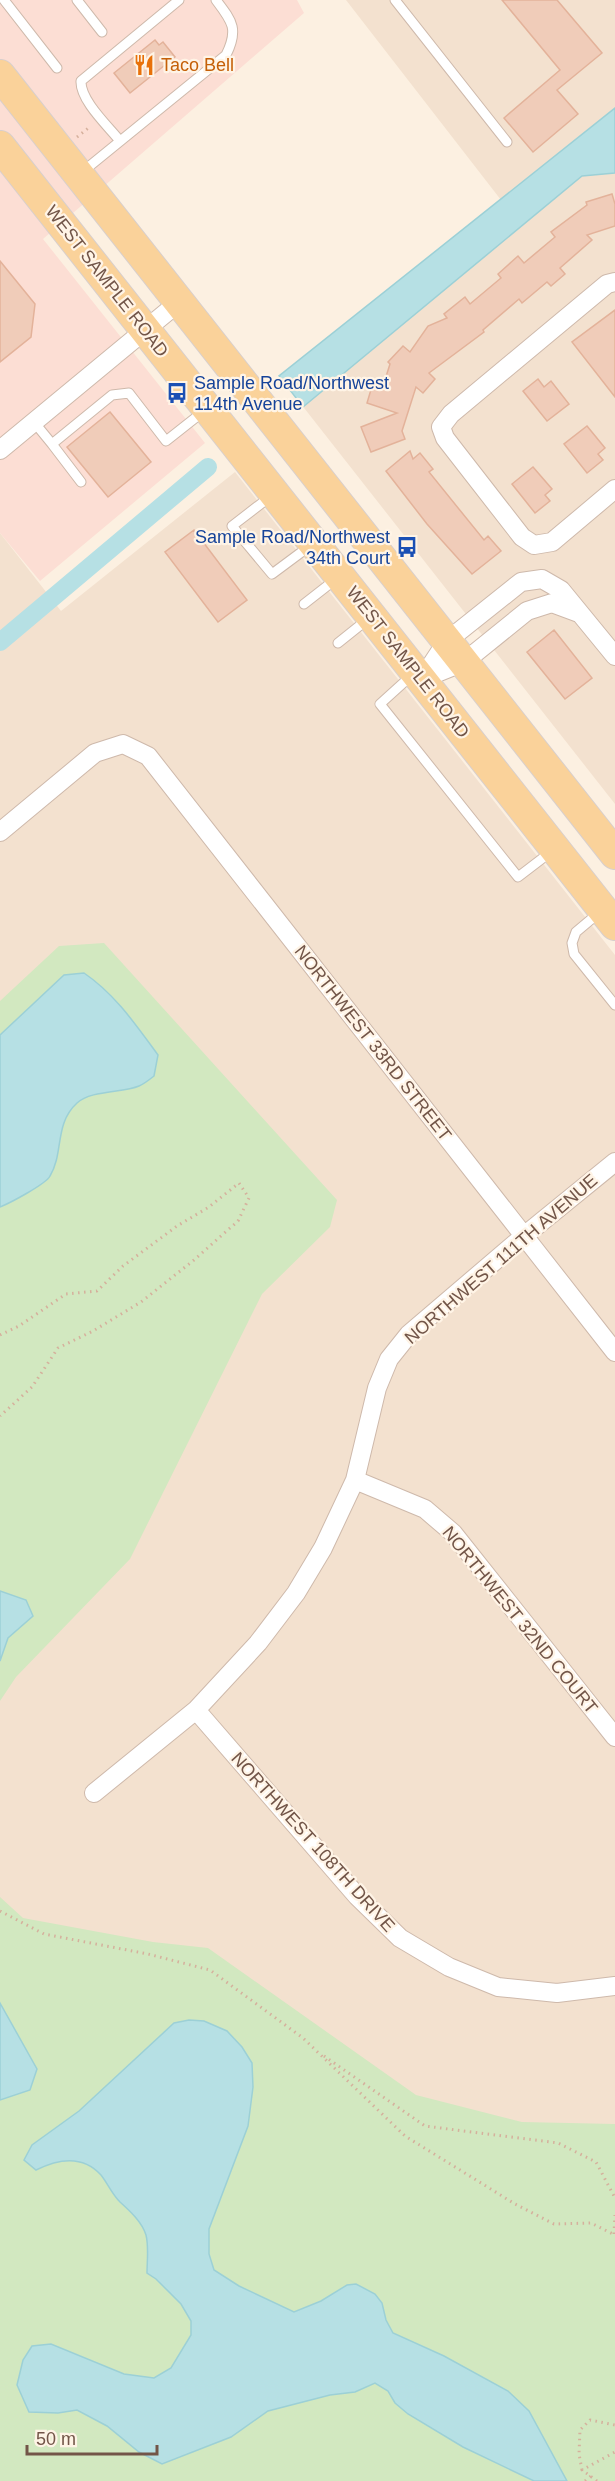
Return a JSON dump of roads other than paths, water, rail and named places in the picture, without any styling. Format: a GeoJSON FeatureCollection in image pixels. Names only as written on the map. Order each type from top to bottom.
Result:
{"type":"FeatureCollection","features":[{"type":"Feature","properties":{"kind":"main road"},"geometry":{"type":"LineString","coordinates":[[0,75],[615,854]]}},
{"type":"Feature","properties":{"kind":"main road","name":"WEST SAMPLE ROAD"},"geometry":{"type":"LineString","coordinates":[[0,146],[609,917]]}},
{"type":"Feature","properties":{"kind":"street"},"geometry":{"type":"LineString","coordinates":[[615,282],[606,284],[460,406],[441,427],[445,438],[522,537],[534,544],[552,542],[615,489]]}},
{"type":"Feature","properties":{"kind":"street"},"geometry":{"type":"LineString","coordinates":[[0,450],[179,302]]}},
{"type":"Feature","properties":{"kind":"street"},"geometry":{"type":"LineString","coordinates":[[419,675],[456,651],[521,582],[542,579],[561,590],[615,656]]}},
{"type":"Feature","properties":{"kind":"street"},"geometry":{"type":"LineString","coordinates":[[419,675],[527,611],[552,603],[581,614]]}},
{"type":"Feature","properties":{"kind":"street","name":"NORTHWEST 33RD STREET"},"geometry":{"type":"LineString","coordinates":[[0,832],[95,753],[123,744],[148,756],[615,1352]]}},
{"type":"Feature","properties":{"kind":"street","name":"NORTHWEST 111TH AVENUE"},"geometry":{"type":"LineString","coordinates":[[94,1792],[196,1710],[258,1644],[296,1593],[322,1548],[355,1480],[377,1388],[389,1359],[409,1334],[615,1162]]}},
{"type":"Feature","properties":{"kind":"street","name":"NORTHWEST 32ND COURT"},"geometry":{"type":"LineString","coordinates":[[355,1480],[424,1509],[453,1533],[615,1737]]}},
{"type":"Feature","properties":{"kind":"street","name":"NORTHWEST 108TH DRIVE"},"geometry":{"type":"LineString","coordinates":[[196,1710],[357,1896],[400,1938],[449,1967],[498,1987],[557,1993],[615,1986]]}},
{"type":"Feature","properties":{"kind":"lane"},"geometry":{"type":"LineString","coordinates":[[4,0],[57,68]]}},
{"type":"Feature","properties":{"kind":"lane"},"geometry":{"type":"LineString","coordinates":[[77,0],[102,32]]}},
{"type":"Feature","properties":{"kind":"lane"},"geometry":{"type":"LineString","coordinates":[[120,141],[85,98],[80,90],[81,81],[179,0]]}},
{"type":"Feature","properties":{"kind":"lane"},"geometry":{"type":"LineString","coordinates":[[79,175],[226,55],[232,43],[232,22],[216,0]]}},
{"type":"Feature","properties":{"kind":"lane"},"geometry":{"type":"LineString","coordinates":[[395,0],[507,142]]}},
{"type":"Feature","properties":{"kind":"lane"},"geometry":{"type":"LineString","coordinates":[[52,444],[112,395],[129,393],[166,441],[208,408]]}},
{"type":"Feature","properties":{"kind":"lane"},"geometry":{"type":"LineString","coordinates":[[34,422],[81,482]]}},
{"type":"Feature","properties":{"kind":"lane"},"geometry":{"type":"LineString","coordinates":[[275,493],[232,526],[272,574],[314,543]]}},
{"type":"Feature","properties":{"kind":"lane"},"geometry":{"type":"LineString","coordinates":[[304,604],[340,576]]}},
{"type":"Feature","properties":{"kind":"lane"},"geometry":{"type":"LineString","coordinates":[[338,643],[372,616]]}},
{"type":"Feature","properties":{"kind":"lane"},"geometry":{"type":"LineString","coordinates":[[419,675],[380,704],[518,877],[555,849]]}},
{"type":"Feature","properties":{"kind":"lane"},"geometry":{"type":"LineString","coordinates":[[609,917],[576,932],[572,943],[574,954],[615,1005]]}},
{"type":"Feature","properties":{"kind":"water"},"geometry":{"type":"Polygon","coordinates":[[[615,108],[615,173],[582,176],[303,407],[279,376],[615,108]]]}},
{"type":"Feature","properties":{"kind":"water"},"geometry":{"type":"Polygon","coordinates":[[[84,973],[106,990],[158,1055],[154,1076],[139,1086],[90,1096],[77,1103],[65,1120],[57,1158],[50,1176],[19,1198],[0,1207],[0,1035],[64,975],[84,973]]]}},
{"type":"Feature","properties":{"kind":"water"},"geometry":{"type":"Polygon","coordinates":[[[0,1591],[26,1600],[33,1616],[8,1638],[0,1661],[0,1591]]]}},
{"type":"Feature","properties":{"kind":"water"},"geometry":{"type":"Polygon","coordinates":[[[0,2003],[37,2069],[30,2090],[0,2100],[0,2003]]]}},
{"type":"Feature","properties":{"kind":"water"},"geometry":{"type":"Polygon","coordinates":[[[189,2020],[204,2021],[227,2031],[242,2047],[252,2063],[253,2087],[248,2126],[209,2229],[209,2254],[214,2270],[239,2286],[294,2312],[321,2301],[347,2285],[356,2284],[375,2294],[382,2303],[386,2320],[393,2333],[444,2356],[508,2391],[529,2411],[567,2481],[534,2481],[463,2447],[408,2414],[395,2403],[388,2391],[375,2383],[355,2392],[330,2395],[268,2411],[231,2437],[162,2464],[139,2452],[107,2426],[77,2410],[58,2413],[29,2412],[17,2385],[23,2360],[32,2346],[51,2344],[124,2374],[154,2378],[171,2368],[191,2335],[191,2321],[181,2304],[147,2273],[148,2249],[142,2226],[117,2199],[101,2175],[86,2164],[78,2162],[61,2161],[36,2170],[24,2160],[32,2145],[79,2111],[174,2023],[189,2020]]]}},
{"type":"Feature","properties":{"kind":"waterway"},"geometry":{"type":"LineString","coordinates":[[0,642],[208,467]]}},
{"type":"Feature","properties":{"kind":"place","name":"Taco Bell"},"geometry":{"type":"Point","coordinates":[144,65]}},
{"type":"Feature","properties":{"kind":"place","name":"Sample Road/Northwest 114th Avenue"},"geometry":{"type":"Point","coordinates":[177,393]}},
{"type":"Feature","properties":{"kind":"place","name":"Sample Road/Northwest 34th Court"},"geometry":{"type":"Point","coordinates":[407,547]}}]}
